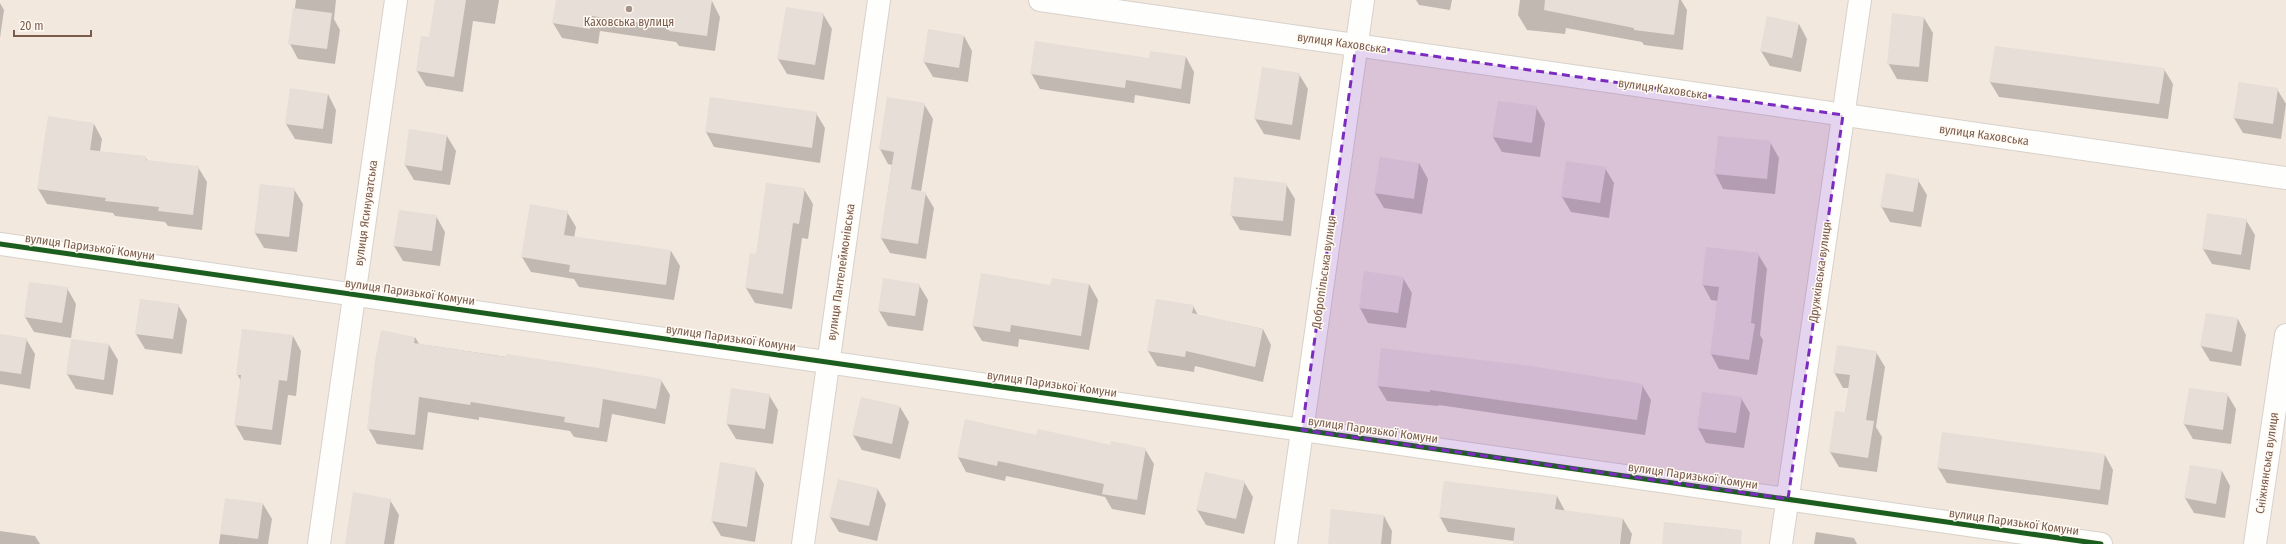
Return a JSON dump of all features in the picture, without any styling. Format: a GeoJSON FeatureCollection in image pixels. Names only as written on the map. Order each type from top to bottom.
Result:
{"type":"FeatureCollection","features":[{"type":"Feature","properties":{"kind":"street","name":"вулиця Ясинуватська"},"geometry":{"type":"LineString","coordinates":[[319,544],[396,0]]}},
{"type":"Feature","properties":{"kind":"street","name":"вулиця Пантелеймонівська"},"geometry":{"type":"LineString","coordinates":[[803,544],[879,0]]}},
{"type":"Feature","properties":{"kind":"street","name":"вулиця Каховська"},"geometry":{"type":"LineString","coordinates":[[1040,0],[2286,178]]}},
{"type":"Feature","properties":{"kind":"street","name":"Добропільська вулиця"},"geometry":{"type":"LineString","coordinates":[[1286,544],[1363,0]]}},
{"type":"Feature","properties":{"kind":"street","name":"Дружківська вулиця"},"geometry":{"type":"LineString","coordinates":[[1781,544],[1860,0]]}},
{"type":"Feature","properties":{"kind":"street","name":"вулиця Паризької Комуни"},"geometry":{"type":"LineString","coordinates":[[0,244],[2101,544]]}},
{"type":"Feature","properties":{"kind":"street","name":"Сніжнянська вулиця"},"geometry":{"type":"LineString","coordinates":[[2255,544],[2286,335]]}},
{"type":"Feature","properties":{"kind":"highlighted area"},"geometry":{"type":"Polygon","coordinates":[[[1356,45],[1843,115],[1788,499],[1302,430],[1356,45]]]}},
{"type":"Feature","properties":{"kind":"shaded area"},"geometry":{"type":"Polygon","coordinates":[[[0,0],[2286,0],[2286,544],[0,544],[0,0]]]}},
{"type":"Feature","properties":{"kind":"building"},"geometry":{"type":"Polygon","coordinates":[[[435,0],[466,0],[454,77],[416,71],[421,36],[429,37],[435,0]]]}},
{"type":"Feature","properties":{"kind":"building"},"geometry":{"type":"Polygon","coordinates":[[[556,0],[712,0],[707,36],[669,31],[669,27],[592,16],[590,29],[552,23],[556,0]]]}},
{"type":"Feature","properties":{"kind":"building"},"geometry":{"type":"Polygon","coordinates":[[[1545,0],[1679,0],[1674,35],[1634,30],[1634,28],[1544,10],[1545,0]]]}},
{"type":"Feature","properties":{"kind":"building"},"geometry":{"type":"Polygon","coordinates":[[[786,7],[824,13],[815,65],[777,59],[786,7]]]}},
{"type":"Feature","properties":{"kind":"building"},"geometry":{"type":"Polygon","coordinates":[[[293,8],[332,13],[327,49],[288,44],[293,8]]]}},
{"type":"Feature","properties":{"kind":"building"},"geometry":{"type":"Polygon","coordinates":[[[1892,13],[1924,17],[1919,67],[1887,64],[1892,13]]]}},
{"type":"Feature","properties":{"kind":"building"},"geometry":{"type":"Polygon","coordinates":[[[1767,16],[1799,23],[1792,58],[1760,51],[1767,16]]]}},
{"type":"Feature","properties":{"kind":"building"},"geometry":{"type":"Polygon","coordinates":[[[928,29],[964,35],[959,68],[923,62],[928,29]]]}},
{"type":"Feature","properties":{"kind":"building"},"geometry":{"type":"Polygon","coordinates":[[[1035,41],[1149,58],[1150,51],[1186,56],[1181,89],[1126,80],[1125,88],[1030,74],[1035,41]]]}},
{"type":"Feature","properties":{"kind":"building"},"geometry":{"type":"Polygon","coordinates":[[[1995,46],[2165,68],[2159,104],[1989,82],[1995,46]]]}},
{"type":"Feature","properties":{"kind":"building"},"geometry":{"type":"Polygon","coordinates":[[[1262,67],[1300,73],[1292,125],[1254,119],[1262,67]]]}},
{"type":"Feature","properties":{"kind":"building"},"geometry":{"type":"Polygon","coordinates":[[[2239,82],[2278,88],[2273,124],[2233,118],[2239,82]]]}},
{"type":"Feature","properties":{"kind":"building"},"geometry":{"type":"Polygon","coordinates":[[[290,88],[328,94],[323,129],[285,124],[290,88]]]}},
{"type":"Feature","properties":{"kind":"building"},"geometry":{"type":"Polygon","coordinates":[[[710,97],[817,112],[812,148],[705,132],[710,97]]]}},
{"type":"Feature","properties":{"kind":"building"},"geometry":{"type":"Polygon","coordinates":[[[887,97],[925,103],[911,189],[926,192],[918,244],[880,238],[894,152],[879,149],[887,97]]]}},
{"type":"Feature","properties":{"kind":"building"},"geometry":{"type":"Polygon","coordinates":[[[1498,101],[1537,106],[1532,143],[1492,137],[1498,101]]]}},
{"type":"Feature","properties":{"kind":"building"},"geometry":{"type":"Polygon","coordinates":[[[48,116],[94,123],[90,150],[146,156],[146,160],[199,166],[193,215],[158,211],[159,207],[105,201],[106,198],[37,189],[48,116]]]}},
{"type":"Feature","properties":{"kind":"building"},"geometry":{"type":"Polygon","coordinates":[[[409,129],[447,135],[442,171],[404,165],[409,129]]]}},
{"type":"Feature","properties":{"kind":"building"},"geometry":{"type":"Polygon","coordinates":[[[1718,136],[1771,141],[1767,179],[1714,174],[1718,136]]]}},
{"type":"Feature","properties":{"kind":"building"},"geometry":{"type":"Polygon","coordinates":[[[1380,157],[1419,163],[1414,199],[1374,193],[1380,157]]]}},
{"type":"Feature","properties":{"kind":"building"},"geometry":{"type":"Polygon","coordinates":[[[1566,161],[1606,167],[1600,203],[1561,197],[1566,161]]]}},
{"type":"Feature","properties":{"kind":"building"},"geometry":{"type":"Polygon","coordinates":[[[1886,173],[1919,179],[1913,212],[1880,207],[1886,173]]]}},
{"type":"Feature","properties":{"kind":"building"},"geometry":{"type":"Polygon","coordinates":[[[1234,177],[1287,183],[1283,221],[1230,216],[1234,177]]]}},
{"type":"Feature","properties":{"kind":"building"},"geometry":{"type":"Polygon","coordinates":[[[766,183],[805,188],[799,224],[793,223],[783,294],[745,288],[750,253],[756,254],[766,183]]]}},
{"type":"Feature","properties":{"kind":"building"},"geometry":{"type":"Polygon","coordinates":[[[260,184],[295,188],[289,237],[254,233],[260,184]]]}},
{"type":"Feature","properties":{"kind":"building"},"geometry":{"type":"Polygon","coordinates":[[[530,204],[568,211],[564,235],[671,250],[666,285],[569,272],[570,265],[521,257],[530,204]]]}},
{"type":"Feature","properties":{"kind":"building"},"geometry":{"type":"Polygon","coordinates":[[[399,210],[437,215],[432,251],[393,246],[399,210]]]}},
{"type":"Feature","properties":{"kind":"building"},"geometry":{"type":"Polygon","coordinates":[[[2207,213],[2247,219],[2241,255],[2202,249],[2207,213]]]}},
{"type":"Feature","properties":{"kind":"building"},"geometry":{"type":"Polygon","coordinates":[[[1706,247],[1759,253],[1751,323],[1755,324],[1749,360],[1710,354],[1719,287],[1702,285],[1706,247]]]}},
{"type":"Feature","properties":{"kind":"building"},"geometry":{"type":"Polygon","coordinates":[[[1364,271],[1404,277],[1398,313],[1359,308],[1364,271]]]}},
{"type":"Feature","properties":{"kind":"building"},"geometry":{"type":"Polygon","coordinates":[[[981,273],[1050,285],[1052,278],[1089,284],[1081,336],[1011,325],[1010,332],[972,326],[981,273]]]}},
{"type":"Feature","properties":{"kind":"building"},"geometry":{"type":"Polygon","coordinates":[[[883,278],[920,284],[915,316],[878,311],[883,278]]]}},
{"type":"Feature","properties":{"kind":"building"},"geometry":{"type":"Polygon","coordinates":[[[29,282],[68,287],[62,323],[24,317],[29,282]]]}},
{"type":"Feature","properties":{"kind":"building"},"geometry":{"type":"Polygon","coordinates":[[[140,299],[179,304],[173,339],[135,334],[140,299]]]}},
{"type":"Feature","properties":{"kind":"building"},"geometry":{"type":"Polygon","coordinates":[[[1156,299],[1194,305],[1192,313],[1263,329],[1255,367],[1186,351],[1185,357],[1147,351],[1156,299]]]}},
{"type":"Feature","properties":{"kind":"building"},"geometry":{"type":"Polygon","coordinates":[[[2206,313],[2238,318],[2232,352],[2200,346],[2206,313]]]}},
{"type":"Feature","properties":{"kind":"building"},"geometry":{"type":"Polygon","coordinates":[[[242,329],[293,335],[287,381],[279,380],[272,430],[234,425],[241,375],[236,375],[242,329]]]}},
{"type":"Feature","properties":{"kind":"building"},"geometry":{"type":"Polygon","coordinates":[[[381,330],[415,337],[414,343],[506,357],[507,354],[662,379],[656,409],[603,399],[599,428],[564,422],[565,417],[471,402],[470,405],[419,397],[415,435],[367,429],[375,361],[381,330]]]}},
{"type":"Feature","properties":{"kind":"building"},"geometry":{"type":"Polygon","coordinates":[[[0,334],[27,338],[21,374],[0,371],[0,334]]]}},
{"type":"Feature","properties":{"kind":"building"},"geometry":{"type":"Polygon","coordinates":[[[71,339],[109,344],[104,380],[66,374],[71,339]]]}},
{"type":"Feature","properties":{"kind":"building"},"geometry":{"type":"Polygon","coordinates":[[[1837,345],[1877,351],[1866,420],[1874,421],[1868,458],[1829,452],[1835,411],[1845,412],[1850,375],[1833,373],[1837,345]]]}},
{"type":"Feature","properties":{"kind":"building"},"geometry":{"type":"Polygon","coordinates":[[[1381,348],[1530,366],[1643,384],[1637,420],[1430,390],[1430,392],[1377,386],[1381,348]]]}},
{"type":"Feature","properties":{"kind":"building"},"geometry":{"type":"Polygon","coordinates":[[[731,388],[770,394],[765,429],[726,424],[731,388]]]}},
{"type":"Feature","properties":{"kind":"building"},"geometry":{"type":"Polygon","coordinates":[[[2189,388],[2228,393],[2223,430],[2183,424],[2189,388]]]}},
{"type":"Feature","properties":{"kind":"building"},"geometry":{"type":"Polygon","coordinates":[[[1702,392],[1742,397],[1736,433],[1697,428],[1702,392]]]}},
{"type":"Feature","properties":{"kind":"building"},"geometry":{"type":"Polygon","coordinates":[[[861,397],[900,406],[892,444],[852,435],[861,397]]]}},
{"type":"Feature","properties":{"kind":"building"},"geometry":{"type":"Polygon","coordinates":[[[965,419],[1036,435],[1038,429],[1111,445],[1111,441],[1146,448],[1137,500],[1102,494],[1104,484],[998,461],[997,466],[957,457],[965,419]]]}},
{"type":"Feature","properties":{"kind":"building"},"geometry":{"type":"Polygon","coordinates":[[[1942,432],[2105,454],[2100,490],[1937,468],[1942,432]]]}},
{"type":"Feature","properties":{"kind":"building"},"geometry":{"type":"Polygon","coordinates":[[[720,462],[756,468],[747,527],[711,521],[720,462]]]}},
{"type":"Feature","properties":{"kind":"building"},"geometry":{"type":"Polygon","coordinates":[[[2190,465],[2222,470],[2216,504],[2184,498],[2190,465]]]}},
{"type":"Feature","properties":{"kind":"building"},"geometry":{"type":"Polygon","coordinates":[[[1205,472],[1245,481],[1236,519],[1196,510],[1205,472]]]}},
{"type":"Feature","properties":{"kind":"building"},"geometry":{"type":"Polygon","coordinates":[[[838,479],[878,488],[869,526],[829,517],[838,479]]]}},
{"type":"Feature","properties":{"kind":"building"},"geometry":{"type":"Polygon","coordinates":[[[1444,481],[1557,495],[1555,509],[1623,518],[1620,544],[1513,544],[1515,528],[1439,517],[1444,481]]]}},
{"type":"Feature","properties":{"kind":"building"},"geometry":{"type":"Polygon","coordinates":[[[353,492],[391,499],[384,544],[345,544],[353,492]]]}},
{"type":"Feature","properties":{"kind":"building"},"geometry":{"type":"Polygon","coordinates":[[[225,498],[263,503],[258,539],[220,534],[225,498]]]}},
{"type":"Feature","properties":{"kind":"building"},"geometry":{"type":"Polygon","coordinates":[[[1331,509],[1384,515],[1381,544],[1328,544],[1331,509]]]}},
{"type":"Feature","properties":{"kind":"building"},"geometry":{"type":"Polygon","coordinates":[[[1664,522],[1742,530],[1741,544],[1662,544],[1664,522]]]}},
{"type":"Feature","properties":{"kind":"cycle path"},"geometry":{"type":"LineString","coordinates":[[0,244],[2101,544]]}},
{"type":"Feature","properties":{"kind":"place","name":"Каховська вулиця"},"geometry":{"type":"Point","coordinates":[629,9]}}]}
